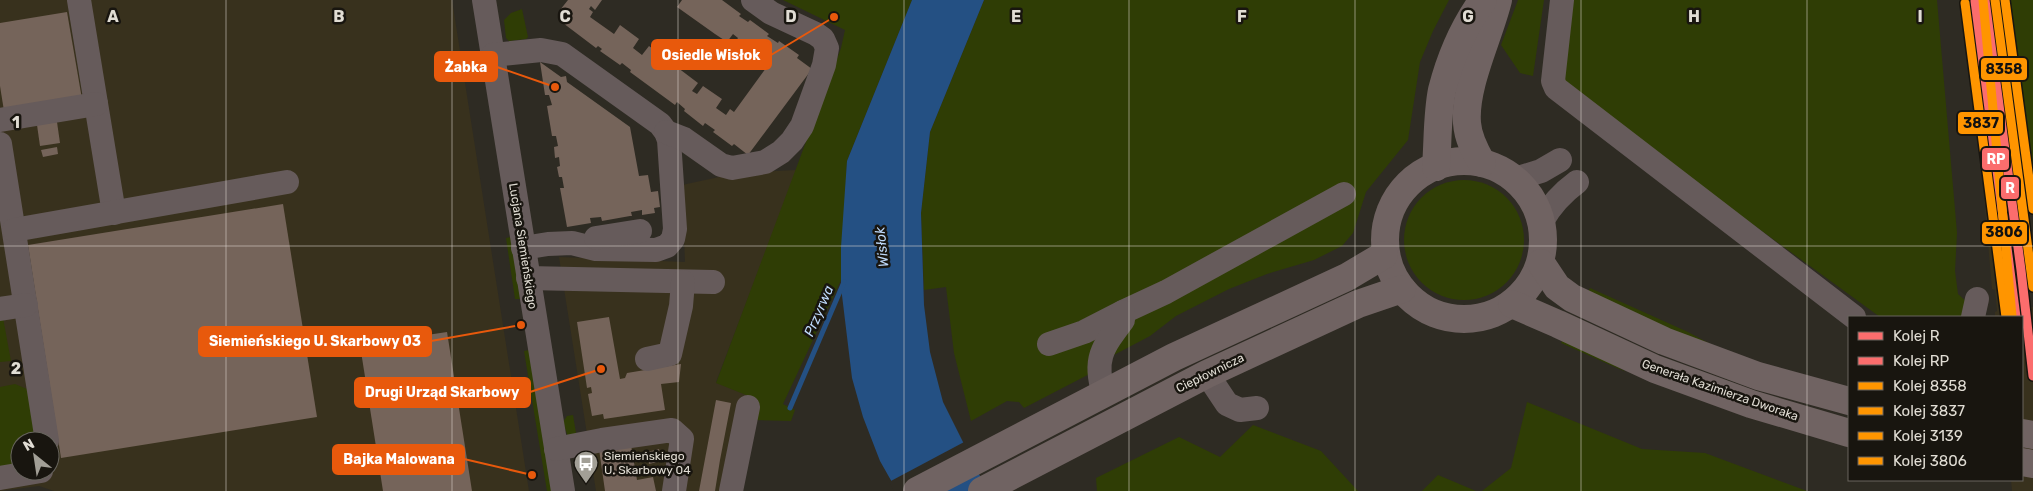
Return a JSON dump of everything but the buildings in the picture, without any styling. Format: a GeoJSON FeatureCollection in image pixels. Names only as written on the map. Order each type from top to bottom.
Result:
{"type":"FeatureCollection","features":[{"type":"Feature","properties":{"kind":"main road"},"geometry":{"type":"LineString","coordinates":[[1436,167],[1442,92],[1447,73],[1464,32],[1483,0]]}},
{"type":"Feature","properties":{"kind":"main road"},"geometry":{"type":"LineString","coordinates":[[1482,163],[1471,142],[1467,124],[1468,104],[1480,53],[1493,22],[1498,0]]}},
{"type":"Feature","properties":{"kind":"main road"},"geometry":{"type":"LineString","coordinates":[[1458,161],[1482,163],[1499,169],[1515,179],[1532,198],[1542,221],[1543,249],[1541,263],[1534,279],[1512,304],[1490,315],[1466,320],[1442,316],[1420,305],[1402,289],[1388,267],[1384,255],[1384,233],[1390,212],[1401,193],[1412,183],[1436,167],[1458,161]]}},
{"type":"Feature","properties":{"kind":"main road"},"geometry":{"type":"LineString","coordinates":[[917,491],[1174,358],[1347,278],[1384,255]]}},
{"type":"Feature","properties":{"kind":"main road","name":"Generała Kazimierza Dworaka"},"geometry":{"type":"LineString","coordinates":[[1541,263],[1556,287],[1572,298],[1664,340],[1758,376],[1848,401]]}},
{"type":"Feature","properties":{"kind":"main road","name":"Ciepłownicza"},"geometry":{"type":"LineString","coordinates":[[982,491],[1207,374],[1358,304],[1402,289]]}},
{"type":"Feature","properties":{"kind":"main road","name":"Generała Kazimierza Dworaka"},"geometry":{"type":"LineString","coordinates":[[1512,304],[1655,369],[1751,404],[1848,433]]}},
{"type":"Feature","properties":{"kind":"street"},"geometry":{"type":"LineString","coordinates":[[79,0],[114,213]]}},
{"type":"Feature","properties":{"kind":"street"},"geometry":{"type":"LineString","coordinates":[[666,132],[684,139],[721,165],[732,168],[765,162],[781,152],[792,141],[802,126],[824,65],[827,48],[823,39],[816,34],[772,13],[753,0]]}},
{"type":"Feature","properties":{"kind":"street"},"geometry":{"type":"LineString","coordinates":[[1562,0],[1553,81],[1556,88],[1853,316]]}},
{"type":"Feature","properties":{"kind":"street","name":"Lucjana Siemieńskiego"},"geometry":{"type":"LineString","coordinates":[[491,1],[493,55],[563,491]]}},
{"type":"Feature","properties":{"kind":"street"},"geometry":{"type":"LineString","coordinates":[[493,55],[541,50],[562,54],[660,124],[666,132],[669,140],[675,230],[673,239],[666,246],[656,250],[596,249],[572,244]]}},
{"type":"Feature","properties":{"kind":"street"},"geometry":{"type":"LineString","coordinates":[[0,120],[96,104]]}},
{"type":"Feature","properties":{"kind":"street"},"geometry":{"type":"LineString","coordinates":[[1,153],[45,431]]}},
{"type":"Feature","properties":{"kind":"street"},"geometry":{"type":"LineString","coordinates":[[1515,179],[1541,171],[1560,160]]}},
{"type":"Feature","properties":{"kind":"street"},"geometry":{"type":"LineString","coordinates":[[14,230],[287,182]]}},
{"type":"Feature","properties":{"kind":"street"},"geometry":{"type":"LineString","coordinates":[[1542,221],[1550,207],[1565,191],[1577,182]]}},
{"type":"Feature","properties":{"kind":"street"},"geometry":{"type":"LineString","coordinates":[[1049,344],[1084,332],[1166,292],[1344,194]]}},
{"type":"Feature","properties":{"kind":"street"},"geometry":{"type":"LineString","coordinates":[[523,248],[548,244],[572,244],[640,231]]}},
{"type":"Feature","properties":{"kind":"street"},"geometry":{"type":"LineString","coordinates":[[528,278],[713,282]]}},
{"type":"Feature","properties":{"kind":"street"},"geometry":{"type":"LineString","coordinates":[[647,359],[670,354],[681,306],[683,282]]}},
{"type":"Feature","properties":{"kind":"street"},"geometry":{"type":"LineString","coordinates":[[0,309],[26,305]]}},
{"type":"Feature","properties":{"kind":"street"},"geometry":{"type":"LineString","coordinates":[[1104,394],[1098,377],[1099,360],[1107,340],[1123,320],[1123,312]]}},
{"type":"Feature","properties":{"kind":"street"},"geometry":{"type":"LineString","coordinates":[[1207,374],[1227,404],[1240,410],[1257,408]]}},
{"type":"Feature","properties":{"kind":"street"},"geometry":{"type":"LineString","coordinates":[[731,491],[748,407]]}},
{"type":"Feature","properties":{"kind":"street"},"geometry":{"type":"LineString","coordinates":[[556,450],[602,440],[672,430],[682,439],[674,491]]}},
{"type":"Feature","properties":{"kind":"shaded area"},"geometry":{"type":"Polygon","coordinates":[[[0,0],[452,0],[529,491],[54,491],[39,486],[0,491],[0,0]]]}},
{"type":"Feature","properties":{"kind":"shaded area"},"geometry":{"type":"Polygon","coordinates":[[[1967,0],[1992,0],[2010,144],[2031,285],[2028,286],[2031,307],[2033,307],[2033,491],[2012,491],[2011,481],[2023,481],[2023,316],[1995,316],[1997,311],[1995,290],[1992,289],[1967,0]]]}},
{"type":"Feature","properties":{"kind":"shaded area"},"geometry":{"type":"Polygon","coordinates":[[[797,170],[716,382],[756,399],[741,491],[596,491],[559,257],[685,262],[682,185],[738,173],[797,170]]]}},
{"type":"Feature","properties":{"kind":"green space"},"geometry":{"type":"Polygon","coordinates":[[[783,0],[912,0],[847,161],[841,280],[783,404],[795,410],[791,421],[752,420],[756,399],[716,383],[841,48],[845,30],[783,0]]]}},
{"type":"Feature","properties":{"kind":"green space"},"geometry":{"type":"Polygon","coordinates":[[[984,0],[1449,0],[1420,62],[1408,140],[1366,192],[1353,233],[1342,246],[1314,260],[1267,274],[1229,289],[1176,316],[1150,336],[1112,356],[1103,367],[1024,408],[1019,402],[1007,401],[971,421],[954,353],[946,287],[924,290],[921,213],[930,132],[984,0]]]}},
{"type":"Feature","properties":{"kind":"green space"},"geometry":{"type":"Polygon","coordinates":[[[1518,0],[1544,0],[1533,76],[1520,73],[1501,45],[1518,0]]]}},
{"type":"Feature","properties":{"kind":"green space"},"geometry":{"type":"Polygon","coordinates":[[[1572,0],[1937,0],[1957,233],[1955,271],[1958,294],[1969,304],[1963,316],[1879,316],[1560,84],[1572,0]]]}},
{"type":"Feature","properties":{"kind":"green space"},"geometry":{"type":"Polygon","coordinates":[[[2008,0],[2033,0],[2033,188],[2020,115],[2008,0]]]}},
{"type":"Feature","properties":{"kind":"green space"},"geometry":{"type":"Polygon","coordinates":[[[522,9],[528,37],[526,39],[509,41],[506,38],[504,20],[511,13],[522,9]]]}},
{"type":"Feature","properties":{"kind":"green space"},"geometry":{"type":"Polygon","coordinates":[[[1464,180],[1487,184],[1507,197],[1520,217],[1524,240],[1520,263],[1507,283],[1487,296],[1464,300],[1441,296],[1421,283],[1408,263],[1404,240],[1408,217],[1421,197],[1441,184],[1464,180]]]}},
{"type":"Feature","properties":{"kind":"green space"},"geometry":{"type":"Polygon","coordinates":[[[511,237],[520,299],[515,299],[506,238],[511,237]]]}},
{"type":"Feature","properties":{"kind":"green space"},"geometry":{"type":"Polygon","coordinates":[[[1590,288],[1688,332],[1731,355],[1586,296],[1590,288]]]}},
{"type":"Feature","properties":{"kind":"green space"},"geometry":{"type":"Polygon","coordinates":[[[0,318],[3,318],[11,361],[0,362],[0,318]]]}},
{"type":"Feature","properties":{"kind":"green space"},"geometry":{"type":"Polygon","coordinates":[[[1565,336],[1626,372],[1561,343],[1565,336]]]}},
{"type":"Feature","properties":{"kind":"green space"},"geometry":{"type":"Polygon","coordinates":[[[529,350],[552,491],[547,491],[524,351],[529,350]]]}},
{"type":"Feature","properties":{"kind":"green space"},"geometry":{"type":"Polygon","coordinates":[[[15,384],[27,389],[35,431],[10,431],[10,466],[0,467],[0,387],[15,384]]]}},
{"type":"Feature","properties":{"kind":"green space"},"geometry":{"type":"Polygon","coordinates":[[[1527,402],[1642,449],[1705,453],[1807,491],[1482,491],[1511,468],[1527,402]]]}},
{"type":"Feature","properties":{"kind":"green space"},"geometry":{"type":"Polygon","coordinates":[[[573,415],[577,439],[568,437],[563,422],[567,416],[573,415]]]}},
{"type":"Feature","properties":{"kind":"green space"},"geometry":{"type":"Polygon","coordinates":[[[1253,425],[1321,451],[1358,491],[1097,491],[1096,478],[1179,437],[1220,457],[1253,425]]]}},
{"type":"Feature","properties":{"kind":"green space"},"geometry":{"type":"Polygon","coordinates":[[[1438,475],[1476,491],[1422,491],[1438,475]]]}},
{"type":"Feature","properties":{"kind":"water","name":"Wisłok"},"geometry":{"type":"Polygon","coordinates":[[[912,0],[984,0],[930,132],[921,213],[924,305],[930,352],[943,402],[980,476],[992,491],[897,491],[880,461],[863,417],[852,378],[841,287],[841,247],[847,161],[912,0]]]}},
{"type":"Feature","properties":{"kind":"pier"},"geometry":{"type":"Polygon","coordinates":[[[966,441],[981,472],[945,491],[894,491],[889,482],[966,441]]]}},
{"type":"Feature","properties":{"kind":"waterway","name":"Przyrwa"},"geometry":{"type":"LineString","coordinates":[[790,408],[844,282]]}},
{"type":"Feature","properties":{"kind":"rail line","name":"3806"},"geometry":{"type":"LineString","coordinates":[[1983,0],[2012,316]]}},
{"type":"Feature","properties":{"kind":"rail line","name":"R"},"geometry":{"type":"LineString","coordinates":[[1985,0],[2021,270],[2033,376]]}},
{"type":"Feature","properties":{"kind":"rail line","name":"8358"},"geometry":{"type":"LineString","coordinates":[[1995,0],[2033,287]]}},
{"type":"Feature","properties":{"kind":"rail line","name":"3139"},"geometry":{"type":"LineString","coordinates":[[2005,0],[2033,209]]}},
{"type":"Feature","properties":{"kind":"rail line","name":"RP"},"geometry":{"type":"LineString","coordinates":[[1975,1],[2016,316]]}},
{"type":"Feature","properties":{"kind":"rail line","name":"3837"},"geometry":{"type":"LineString","coordinates":[[1965,3],[2006,316]]}},
{"type":"Feature","properties":{"kind":"place","name":"Osiedle Wisłok"},"geometry":{"type":"Point","coordinates":[834,17]}},
{"type":"Feature","properties":{"kind":"place","name":"Żabka"},"geometry":{"type":"Point","coordinates":[555,87]}},
{"type":"Feature","properties":{"kind":"place","name":"Siemieńskiego U. Skarbowy 03"},"geometry":{"type":"Point","coordinates":[521,325]}},
{"type":"Feature","properties":{"kind":"place","name":"Drugi Urząd Skarbowy"},"geometry":{"type":"Point","coordinates":[601,369]}},
{"type":"Feature","properties":{"kind":"place","name":"Bajka Malowana"},"geometry":{"type":"Point","coordinates":[532,475]}},
{"type":"Feature","properties":{"kind":"place","name":"Siemieńskiego U. Skarbowy 04"},"geometry":{"type":"Point","coordinates":[586,484]}}]}
